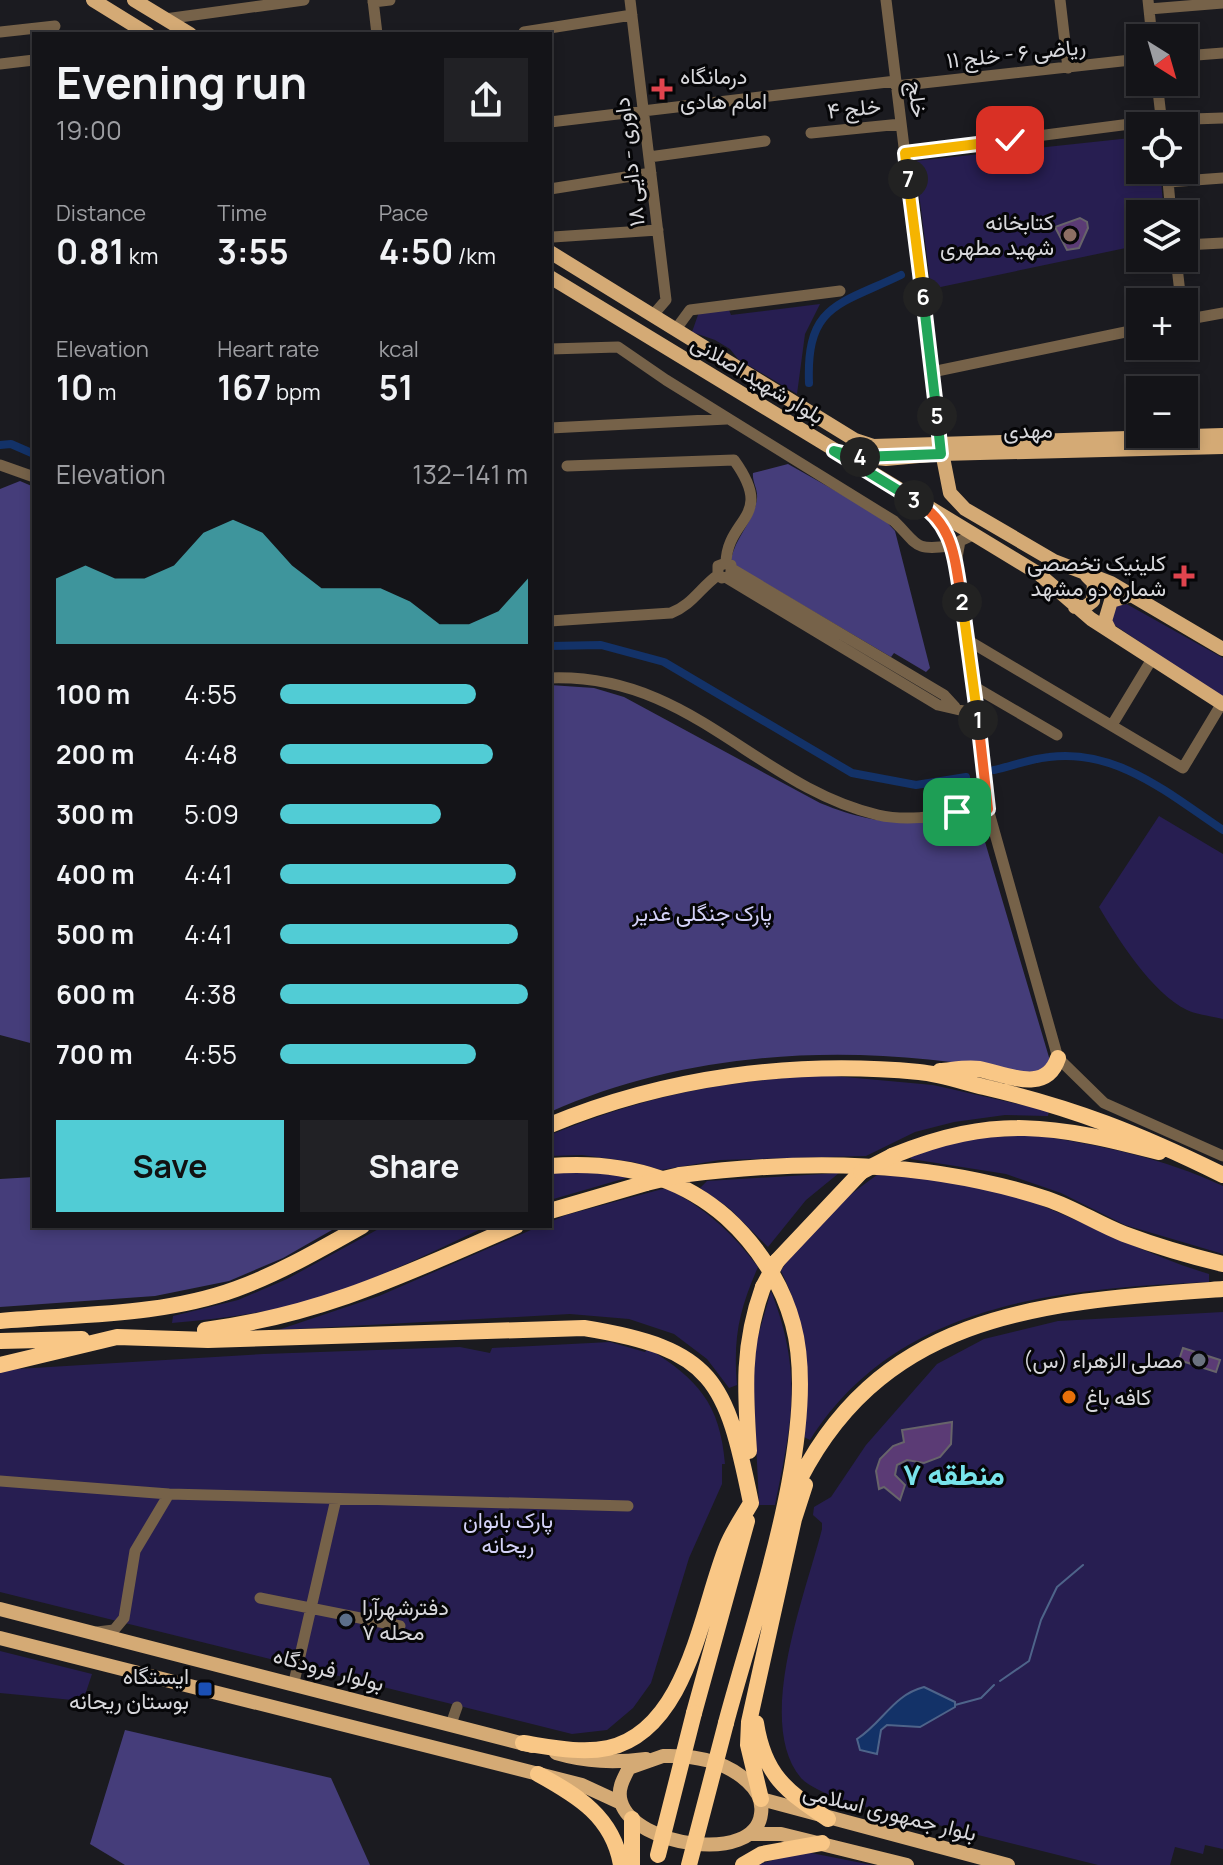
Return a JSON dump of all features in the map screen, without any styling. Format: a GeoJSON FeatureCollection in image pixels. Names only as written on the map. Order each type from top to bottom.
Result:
{"type":"FeatureCollection","features":[{"type":"Feature","properties":{"kind":"highway"},"geometry":{"type":"LineString","coordinates":[[552,1124],[661,1088],[738,1074],[823,1068],[922,1072],[975,1068],[1031,1081],[1048,1074],[1058,1058]]}},
{"type":"Feature","properties":{"kind":"highway"},"geometry":{"type":"LineString","coordinates":[[922,1072],[1049,1102],[1120,1126],[1223,1175]]}},
{"type":"Feature","properties":{"kind":"highway"},"geometry":{"type":"LineString","coordinates":[[657,1860],[751,1503],[745,1356],[751,1318],[777,1261],[861,1172],[892,1156],[972,1130],[1031,1126],[1075,1130],[1195,1161]]}},
{"type":"Feature","properties":{"kind":"highway"},"geometry":{"type":"LineString","coordinates":[[552,1166],[585,1163],[635,1169],[682,1187],[714,1207],[741,1231],[767,1265],[793,1325],[799,1359],[797,1431],[779,1526],[689,1865]]}},
{"type":"Feature","properties":{"kind":"highway"},"geometry":{"type":"LineString","coordinates":[[552,1210],[646,1183],[732,1168],[846,1164],[924,1170],[987,1180],[1051,1200],[1123,1233],[1223,1264]]}},
{"type":"Feature","properties":{"kind":"highway"},"geometry":{"type":"LineString","coordinates":[[328,1246],[359,1228]]}},
{"type":"Feature","properties":{"kind":"highway"},"geometry":{"type":"LineString","coordinates":[[0,1321],[185,1303],[234,1289],[366,1228]]}},
{"type":"Feature","properties":{"kind":"highway"},"geometry":{"type":"LineString","coordinates":[[0,1341],[117,1337],[266,1322],[325,1306],[380,1286],[511,1228]]}},
{"type":"Feature","properties":{"kind":"highway"},"geometry":{"type":"LineString","coordinates":[[779,1526],[805,1465],[827,1429],[860,1393],[902,1360],[959,1332],[1025,1309],[1096,1298],[1223,1289]]}},
{"type":"Feature","properties":{"kind":"highway"},"geometry":{"type":"LineString","coordinates":[[0,1313],[50,1316]]}},
{"type":"Feature","properties":{"kind":"highway"},"geometry":{"type":"LineString","coordinates":[[0,1365],[117,1337],[208,1340],[584,1328],[641,1337],[692,1361],[713,1384],[729,1413],[738,1439],[751,1503],[728,1543],[680,1681],[666,1709],[650,1727],[629,1742],[607,1749],[581,1751],[523,1743]]}},
{"type":"Feature","properties":{"kind":"highway"},"geometry":{"type":"LineString","coordinates":[[761,1799],[748,1745],[755,1696],[800,1498],[822,1448],[860,1393]]}},
{"type":"Feature","properties":{"kind":"highway"},"geometry":{"type":"LineString","coordinates":[[755,1696],[758,1736],[769,1769],[783,1787],[828,1819]]}},
{"type":"Feature","properties":{"kind":"highway"},"geometry":{"type":"LineString","coordinates":[[538,1774],[580,1797],[595,1811],[609,1830],[621,1865]]}},
{"type":"Feature","properties":{"kind":"highway"},"geometry":{"type":"LineString","coordinates":[[632,1819],[632,1865]]}},
{"type":"Feature","properties":{"kind":"highway"},"geometry":{"type":"LineString","coordinates":[[743,1865],[762,1854],[822,1843]]}},
{"type":"Feature","properties":{"kind":"main road"},"geometry":{"type":"LineString","coordinates":[[93,0],[145,32]]}},
{"type":"Feature","properties":{"kind":"main road"},"geometry":{"type":"LineString","coordinates":[[134,0],[187,32]]}},
{"type":"Feature","properties":{"kind":"main road","name":"بلوار شهید اصلانی"},"geometry":{"type":"LineString","coordinates":[[552,253],[855,440]]}},
{"type":"Feature","properties":{"kind":"main road","name":"بلوار شهید اصلانی"},"geometry":{"type":"LineString","coordinates":[[552,279],[1039,574],[1075,607],[1222,703]]}},
{"type":"Feature","properties":{"kind":"main road","name":"مهدی"},"geometry":{"type":"LineString","coordinates":[[834,451],[886,459],[941,448],[1223,435]]}},
{"type":"Feature","properties":{"kind":"main road","name":"مهدی"},"geometry":{"type":"LineString","coordinates":[[855,440],[886,446],[941,448],[1223,447]]}},
{"type":"Feature","properties":{"kind":"main road"},"geometry":{"type":"LineString","coordinates":[[941,448],[950,493],[965,509],[1087,576],[1131,595],[1223,649]]}},
{"type":"Feature","properties":{"kind":"main road"},"geometry":{"type":"LineString","coordinates":[[1075,607],[1085,607],[1093,601],[1096,592],[1094,583],[1087,576]]}},
{"type":"Feature","properties":{"kind":"main road"},"geometry":{"type":"LineString","coordinates":[[1110,631],[1105,621],[1111,601],[1131,595]]}},
{"type":"Feature","properties":{"kind":"main road","name":"بولوار فرودگاه"},"geometry":{"type":"LineString","coordinates":[[0,1609],[294,1682],[582,1760],[614,1763],[646,1759]]}},
{"type":"Feature","properties":{"kind":"main road"},"geometry":{"type":"LineString","coordinates":[[0,1638],[582,1785],[621,1803],[632,1819],[658,1836],[692,1846],[719,1846],[752,1834],[781,1834],[907,1865]]}},
{"type":"Feature","properties":{"kind":"main road"},"geometry":{"type":"LineString","coordinates":[[365,1729],[372,1703]]}},
{"type":"Feature","properties":{"kind":"main road"},"geometry":{"type":"LineString","coordinates":[[621,1803],[620,1785],[629,1768],[646,1759],[677,1755],[712,1761],[743,1778],[761,1799],[761,1817],[752,1834]]}},
{"type":"Feature","properties":{"kind":"main road","name":"بلوار جمهوری اسلامی"},"geometry":{"type":"LineString","coordinates":[[761,1799],[1008,1865]]}},
{"type":"Feature","properties":{"kind":"street"},"geometry":{"type":"LineString","coordinates":[[165,19],[304,0]]}},
{"type":"Feature","properties":{"kind":"street"},"geometry":{"type":"LineString","coordinates":[[377,32],[373,1],[390,0]]}},
{"type":"Feature","properties":{"kind":"street","name":"داوری - دایی ۱۸"},"geometry":{"type":"LineString","coordinates":[[630,0],[666,300],[653,315]]}},
{"type":"Feature","properties":{"kind":"street","name":"خلج"},"geometry":{"type":"LineString","coordinates":[[886,0],[941,448]]}},
{"type":"Feature","properties":{"kind":"street"},"geometry":{"type":"LineString","coordinates":[[1060,0],[1068,68]]}},
{"type":"Feature","properties":{"kind":"street"},"geometry":{"type":"LineString","coordinates":[[1149,5],[1223,3]]}},
{"type":"Feature","properties":{"kind":"street"},"geometry":{"type":"LineString","coordinates":[[524,32],[632,15]]}},
{"type":"Feature","properties":{"kind":"street"},"geometry":{"type":"LineString","coordinates":[[0,32],[55,26]]}},
{"type":"Feature","properties":{"kind":"street"},"geometry":{"type":"LineString","coordinates":[[1198,55],[1223,53]]}},
{"type":"Feature","properties":{"kind":"street"},"geometry":{"type":"LineString","coordinates":[[0,64],[32,60]]}},
{"type":"Feature","properties":{"kind":"street","name":"ریاضی ۶ - خلج ۱۱"},"geometry":{"type":"LineString","coordinates":[[552,122],[1126,61]]}},
{"type":"Feature","properties":{"kind":"street"},"geometry":{"type":"LineString","coordinates":[[1198,120],[1223,118]]}},
{"type":"Feature","properties":{"kind":"street","name":"خلج ۴"},"geometry":{"type":"LineString","coordinates":[[811,133],[901,124]]}},
{"type":"Feature","properties":{"kind":"street"},"geometry":{"type":"LineString","coordinates":[[905,153],[1126,127]]}},
{"type":"Feature","properties":{"kind":"street"},"geometry":{"type":"LineString","coordinates":[[649,157],[765,141]]}},
{"type":"Feature","properties":{"kind":"street"},"geometry":{"type":"LineString","coordinates":[[552,189],[651,173]]}},
{"type":"Feature","properties":{"kind":"street"},"geometry":{"type":"LineString","coordinates":[[1198,177],[1223,178]]}},
{"type":"Feature","properties":{"kind":"street"},"geometry":{"type":"LineString","coordinates":[[553,237],[658,230]]}},
{"type":"Feature","properties":{"kind":"street"},"geometry":{"type":"LineString","coordinates":[[1198,244],[1223,243]]}},
{"type":"Feature","properties":{"kind":"street"},"geometry":{"type":"LineString","coordinates":[[676,329],[690,310],[840,291]]}},
{"type":"Feature","properties":{"kind":"street"},"geometry":{"type":"LineString","coordinates":[[1198,317],[1223,313]]}},
{"type":"Feature","properties":{"kind":"street"},"geometry":{"type":"LineString","coordinates":[[932,372],[1126,332]]}},
{"type":"Feature","properties":{"kind":"street"},"geometry":{"type":"LineString","coordinates":[[552,349],[618,347],[727,419],[894,521],[917,546],[926,549],[949,546]]}},
{"type":"Feature","properties":{"kind":"street"},"geometry":{"type":"LineString","coordinates":[[552,428],[727,419]]}},
{"type":"Feature","properties":{"kind":"street"},"geometry":{"type":"LineString","coordinates":[[567,466],[734,460],[747,478],[752,499],[746,518],[726,552],[726,571]]}},
{"type":"Feature","properties":{"kind":"street"},"geometry":{"type":"LineString","coordinates":[[0,465],[32,476]]}},
{"type":"Feature","properties":{"kind":"street"},"geometry":{"type":"LineString","coordinates":[[932,511],[944,524],[969,641],[988,809],[1058,1058],[1104,1103],[1223,1156]]}},
{"type":"Feature","properties":{"kind":"street"},"geometry":{"type":"LineString","coordinates":[[955,567],[960,541],[973,535]]}},
{"type":"Feature","properties":{"kind":"street"},"geometry":{"type":"LineString","coordinates":[[726,571],[922,689],[938,705],[977,714]]}},
{"type":"Feature","properties":{"kind":"street"},"geometry":{"type":"LineString","coordinates":[[552,621],[671,613],[688,607],[705,584],[726,571]]}},
{"type":"Feature","properties":{"kind":"street"},"geometry":{"type":"LineString","coordinates":[[969,641],[1183,768],[1222,703]]}},
{"type":"Feature","properties":{"kind":"street"},"geometry":{"type":"LineString","coordinates":[[1112,725],[1152,659]]}},
{"type":"Feature","properties":{"kind":"street"},"geometry":{"type":"LineString","coordinates":[[552,678],[581,677],[617,682],[655,696],[833,800],[880,815],[912,817],[988,809]]}},
{"type":"Feature","properties":{"kind":"street"},"geometry":{"type":"LineString","coordinates":[[973,686],[1057,735]]}},
{"type":"Feature","properties":{"kind":"street"},"geometry":{"type":"LineString","coordinates":[[0,1481],[169,1494],[628,1506]]}},
{"type":"Feature","properties":{"kind":"street"},"geometry":{"type":"LineString","coordinates":[[96,1633],[114,1630],[124,1618],[135,1551],[169,1494]]}},
{"type":"Feature","properties":{"kind":"street"},"geometry":{"type":"LineString","coordinates":[[294,1682],[336,1499]]}},
{"type":"Feature","properties":{"kind":"street"},"geometry":{"type":"LineString","coordinates":[[260,1598],[400,1626]]}},
{"type":"Feature","properties":{"kind":"street"},"geometry":{"type":"LineString","coordinates":[[451,1724],[457,1707]]}},
{"type":"Feature","properties":{"kind":"green space"},"geometry":{"type":"Polygon","coordinates":[[[1126,138],[1126,184],[1161,184],[1163,200],[1126,200],[1126,248],[931,289],[915,161],[1126,138]]]}},
{"type":"Feature","properties":{"kind":"green space"},"geometry":{"type":"Polygon","coordinates":[[[820,304],[805,334],[797,394],[738,359],[730,349],[715,340],[692,332],[699,312],[729,310],[731,315],[820,304]]]}},
{"type":"Feature","properties":{"kind":"green space"},"geometry":{"type":"Polygon","coordinates":[[[788,464],[882,517],[895,531],[930,668],[926,672],[894,653],[891,657],[736,566],[731,559],[755,506],[757,495],[753,473],[788,464]]]}},
{"type":"Feature","properties":{"kind":"green space"},"geometry":{"type":"Polygon","coordinates":[[[20,481],[32,486],[32,1043],[0,1035],[0,489],[20,481]]]}},
{"type":"Feature","properties":{"kind":"green space"},"geometry":{"type":"Polygon","coordinates":[[[1123,602],[1223,658],[1223,698],[1113,624],[1109,611],[1123,602]]]}},
{"type":"Feature","properties":{"kind":"green space","name":"پارک جنگلی غدیر"},"geometry":{"type":"Polygon","coordinates":[[[552,685],[594,688],[624,697],[820,803],[842,811],[898,822],[977,815],[1051,1064],[1033,1076],[912,1058],[788,1056],[727,1062],[667,1073],[607,1090],[552,1111],[552,685]]]}},
{"type":"Feature","properties":{"kind":"green space"},"geometry":{"type":"Polygon","coordinates":[[[1159,816],[1223,854],[1223,1019],[1187,1010],[1161,991],[1137,964],[1099,907],[1159,816]]]}},
{"type":"Feature","properties":{"kind":"green space"},"geometry":{"type":"Polygon","coordinates":[[[823,1075],[933,1085],[1049,1111],[1048,1116],[1005,1115],[954,1122],[915,1132],[866,1156],[720,1160],[661,1170],[633,1162],[582,1155],[552,1156],[552,1134],[586,1121],[652,1100],[750,1082],[823,1075]]]}},
{"type":"Feature","properties":{"kind":"green space"},"geometry":{"type":"Polygon","coordinates":[[[1035,1135],[1131,1154],[1223,1186],[1223,1254],[1125,1225],[1061,1193],[1006,1174],[911,1159],[910,1155],[971,1138],[1035,1135]]]}},
{"type":"Feature","properties":{"kind":"green space"},"geometry":{"type":"Polygon","coordinates":[[[579,1169],[633,1176],[552,1199],[552,1171],[579,1169]]]}},
{"type":"Feature","properties":{"kind":"green space"},"geometry":{"type":"Polygon","coordinates":[[[839,1173],[806,1200],[768,1247],[729,1208],[700,1188],[707,1181],[839,1173]]]}},
{"type":"Feature","properties":{"kind":"green space"},"geometry":{"type":"Polygon","coordinates":[[[877,1175],[962,1184],[1025,1199],[1209,1274],[1209,1282],[1096,1290],[1040,1298],[987,1312],[936,1331],[889,1358],[846,1394],[810,1440],[804,1437],[807,1373],[802,1331],[781,1271],[789,1256],[811,1230],[877,1175]]]}},
{"type":"Feature","properties":{"kind":"green space"},"geometry":{"type":"Polygon","coordinates":[[[32,1177],[32,1228],[336,1228],[283,1258],[229,1281],[155,1296],[0,1307],[0,1179],[32,1177]]]}},
{"type":"Feature","properties":{"kind":"green space"},"geometry":{"type":"Polygon","coordinates":[[[666,1188],[717,1222],[758,1267],[739,1324],[737,1385],[729,1388],[707,1359],[674,1334],[629,1319],[570,1314],[278,1330],[379,1296],[535,1228],[552,1228],[552,1221],[666,1188]]]}},
{"type":"Feature","properties":{"kind":"green space"},"geometry":{"type":"Polygon","coordinates":[[[380,1228],[483,1228],[420,1258],[328,1295],[239,1316],[172,1323],[173,1316],[238,1300],[287,1279],[380,1228]]]}},
{"type":"Feature","properties":{"kind":"green space"},"geometry":{"type":"Polygon","coordinates":[[[771,1291],[788,1347],[790,1422],[775,1505],[759,1505],[752,1357],[771,1291]]]}},
{"type":"Feature","properties":{"kind":"green space"},"geometry":{"type":"Polygon","coordinates":[[[1223,1312],[1223,1849],[1205,1845],[1203,1854],[1175,1847],[1170,1865],[1098,1865],[838,1800],[804,1781],[788,1754],[782,1724],[783,1691],[796,1621],[822,1529],[822,1523],[813,1515],[814,1507],[831,1497],[866,1445],[937,1364],[984,1339],[1058,1321],[1223,1312]]]}},
{"type":"Feature","properties":{"kind":"green space","name":"پارک بانوان ریحانه"},"geometry":{"type":"Polygon","coordinates":[[[610,1342],[645,1352],[648,1348],[693,1383],[712,1409],[725,1464],[722,1464],[722,1484],[689,1558],[651,1683],[633,1708],[607,1730],[572,1734],[0,1592],[0,1370],[264,1354],[460,1347],[490,1353],[492,1348],[610,1342]]]}},
{"type":"Feature","properties":{"kind":"green space"},"geometry":{"type":"Polygon","coordinates":[[[0,1651],[92,1674],[83,1701],[0,1693],[0,1651]]]}},
{"type":"Feature","properties":{"kind":"green space"},"geometry":{"type":"Polygon","coordinates":[[[125,1730],[331,1778],[370,1865],[125,1865],[90,1844],[125,1730]]]}},
{"type":"Feature","properties":{"kind":"green space"},"geometry":{"type":"Polygon","coordinates":[[[801,1851],[872,1865],[757,1865],[801,1851]]]}},
{"type":"Feature","properties":{"kind":"water"},"geometry":{"type":"Polygon","coordinates":[[[924,1687],[955,1702],[955,1707],[920,1727],[887,1725],[881,1730],[877,1754],[860,1750],[857,1739],[896,1702],[924,1687]]]}},
{"type":"Feature","properties":{"kind":"building","name":"کتابخانه شهید مطهری"},"geometry":{"type":"Polygon","coordinates":[[[1080,218],[1087,222],[1088,228],[1079,248],[1067,250],[1055,227],[1080,218]]]}},
{"type":"Feature","properties":{"kind":"building","name":"مصلی الزهراء (س)"},"geometry":{"type":"Polygon","coordinates":[[[1183,1348],[1220,1360],[1216,1372],[1179,1360],[1183,1348]]]}},
{"type":"Feature","properties":{"kind":"building"},"geometry":{"type":"Polygon","coordinates":[[[952,1422],[951,1444],[940,1457],[924,1463],[907,1460],[897,1465],[895,1475],[905,1485],[900,1500],[884,1487],[879,1489],[876,1471],[880,1459],[893,1446],[904,1442],[902,1430],[952,1422]]]}},
{"type":"Feature","properties":{"kind":"waterway"},"geometry":{"type":"LineString","coordinates":[[809,383],[813,337],[820,322],[844,302],[901,275]]}},
{"type":"Feature","properties":{"kind":"waterway"},"geometry":{"type":"LineString","coordinates":[[0,445],[11,444],[32,453]]}},
{"type":"Feature","properties":{"kind":"waterway"},"geometry":{"type":"LineString","coordinates":[[552,646],[601,645],[664,662],[852,773],[916,785],[966,777]]}},
{"type":"Feature","properties":{"kind":"waterway"},"geometry":{"type":"LineString","coordinates":[[994,770],[1049,757],[1074,756],[1097,760],[1142,777],[1223,830]]}},
{"type":"Feature","properties":{"kind":"waterway"},"geometry":{"type":"LineString","coordinates":[[1000,1681],[1029,1661],[1041,1620],[1057,1587],[1083,1565]]}},
{"type":"Feature","properties":{"kind":"waterway"},"geometry":{"type":"LineString","coordinates":[[955,1705],[981,1698],[994,1685]]}},
{"type":"Feature","properties":{"kind":"place","name":"درمانگاه امام هادی"},"geometry":{"type":"Point","coordinates":[662,89]}},
{"type":"Feature","properties":{"kind":"place","name":"کتابخانه شهید مطهری"},"geometry":{"type":"Point","coordinates":[1070,235]}},
{"type":"Feature","properties":{"kind":"place","name":"کلینیک تخصصی شمار‌ه دو مشهد"},"geometry":{"type":"Point","coordinates":[1184,576]}},
{"type":"Feature","properties":{"kind":"place","name":"مصلی الزهراء (س)"},"geometry":{"type":"Point","coordinates":[1199,1360]}},
{"type":"Feature","properties":{"kind":"place","name":"کافه باغ"},"geometry":{"type":"Point","coordinates":[1069,1397]}},
{"type":"Feature","properties":{"kind":"place","name":"دفترشهرآرا محله ۷"},"geometry":{"type":"Point","coordinates":[346,1620]}},
{"type":"Feature","properties":{"kind":"place","name":"ایستگاه بوستان ریحانه"},"geometry":{"type":"Point","coordinates":[205,1689]}},
{"type":"Feature","properties":{"kind":"district","name":"منطقه ۷"},"geometry":{"type":"Point","coordinates":[954,1475]}},
{"type":"Feature","properties":{"kind":"route"},"geometry":{"type":"LineString","coordinates":[[957,812],[988,809],[969,641],[948,533],[932,511],[834,451],[886,459],[941,454],[905,153],[1010,140]]}}]}
